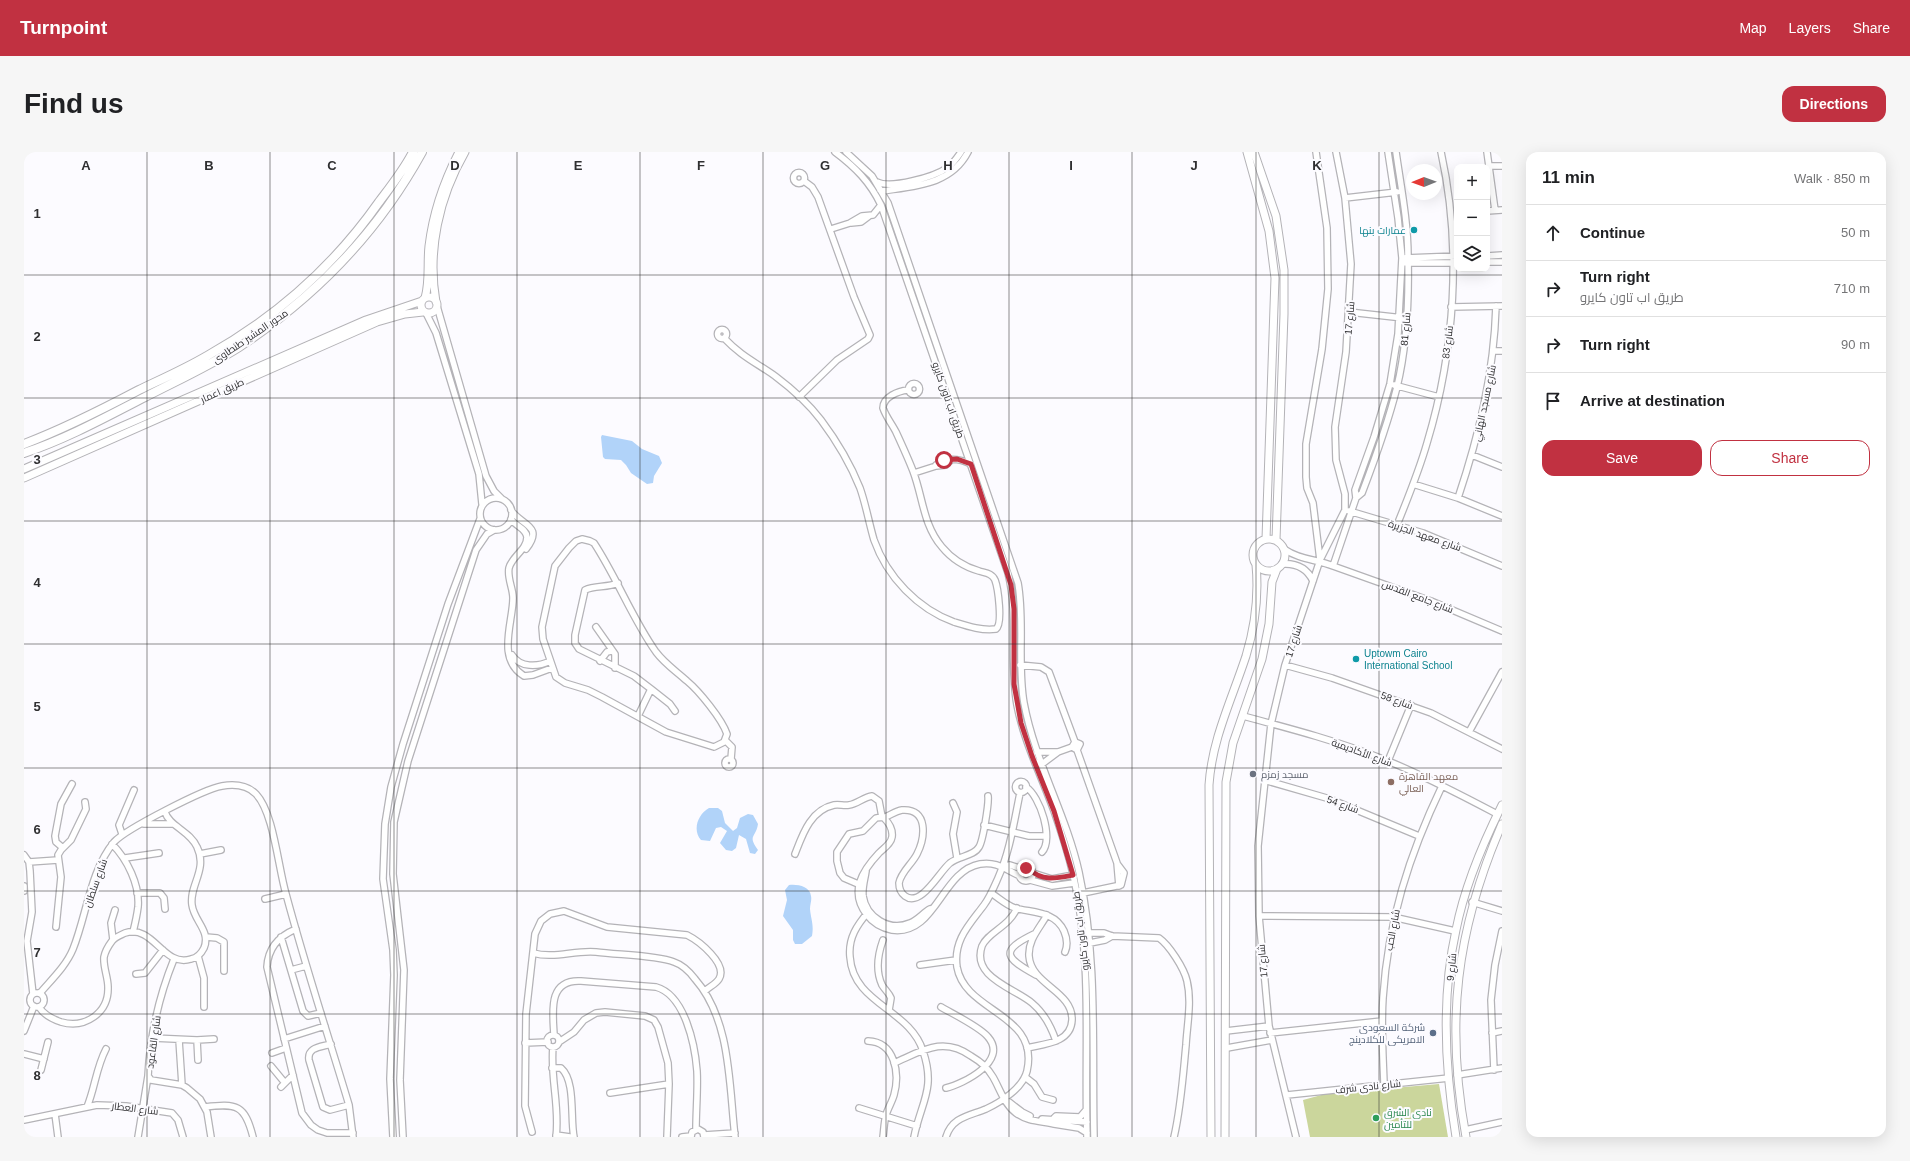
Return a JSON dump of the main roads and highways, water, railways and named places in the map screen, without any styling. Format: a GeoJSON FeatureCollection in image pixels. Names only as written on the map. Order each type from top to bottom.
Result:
{"type":"FeatureCollection","features":[{"type":"Feature","properties":{"kind":"highway","name":"محور المشير طنطاوى"},"geometry":{"type":"LineString","coordinates":[[24,444],[79,421],[207,356],[274,311],[302,289],[338,255],[362,227],[400,174],[413,152]]}},
{"type":"Feature","properties":{"kind":"highway","name":"محور المشير طنطاوى"},"geometry":{"type":"LineString","coordinates":[[24,453],[83,428],[210,363],[274,323],[324,281],[345,260],[395,196],[422,152]]}},
{"type":"Feature","properties":{"kind":"main road"},"geometry":{"type":"LineString","coordinates":[[459,152],[443,188],[435,215],[429,246],[427,288],[421,308],[424,313],[433,312],[436,304],[433,262],[436,231],[448,189],[465,152]]}},
{"type":"Feature","properties":{"kind":"main road"},"geometry":{"type":"LineString","coordinates":[[1247,152],[1269,231],[1275,278],[1266,539]]}},
{"type":"Feature","properties":{"kind":"main road"},"geometry":{"type":"LineString","coordinates":[[1254,152],[1274,210],[1281,242],[1284,270],[1284,314],[1276,540]]}},
{"type":"Feature","properties":{"kind":"main road"},"geometry":{"type":"LineString","coordinates":[[424,299],[432,298],[436,304]]}},
{"type":"Feature","properties":{"kind":"main road","name":"طريق اعمار"},"geometry":{"type":"LineString","coordinates":[[24,468],[366,320],[424,299]]}},
{"type":"Feature","properties":{"kind":"main road","name":"طريق اعمار"},"geometry":{"type":"LineString","coordinates":[[24,478],[377,322],[405,314],[424,313]]}},
{"type":"Feature","properties":{"kind":"main road"},"geometry":{"type":"LineString","coordinates":[[1211,1137],[1209,785],[1217,735],[1243,665],[1252,632],[1257,597],[1256,565],[1253,558],[1253,551],[1256,544],[1266,539],[1276,540],[1284,549],[1285,554],[1272,582],[1269,618],[1263,653],[1231,753],[1225,791],[1227,1048],[1226,1137]]}},
{"type":"Feature","properties":{"kind":"main road"},"geometry":{"type":"LineString","coordinates":[[1256,565],[1266,571],[1280,567]]}},
{"type":"Feature","properties":{"kind":"main road","name":"شارع 9"},"geometry":{"type":"LineString","coordinates":[[1456,1137],[1449,1078],[1448,993],[1455,931],[1477,862],[1502,805]]}},
{"type":"Feature","properties":{"kind":"main road","name":"شارع 9"},"geometry":{"type":"LineString","coordinates":[[1465,1133],[1457,1076],[1455,1038],[1458,983],[1463,943],[1472,902],[1502,824]]}},
{"type":"Feature","properties":{"kind":"water"},"geometry":{"type":"Polygon","coordinates":[[[602,435],[632,441],[642,449],[659,456],[662,463],[654,476],[653,483],[647,484],[631,473],[621,460],[605,459],[603,457],[602,435]]]}},
{"type":"Feature","properties":{"kind":"water"},"geometry":{"type":"Polygon","coordinates":[[[709,808],[718,808],[722,811],[725,823],[733,831],[737,828],[740,818],[748,814],[753,815],[758,824],[753,837],[753,842],[758,850],[755,854],[750,853],[746,839],[739,835],[736,848],[732,851],[726,850],[720,843],[727,831],[721,827],[716,828],[710,841],[701,840],[697,832],[699,818],[709,808]]]}},
{"type":"Feature","properties":{"kind":"water"},"geometry":{"type":"Polygon","coordinates":[[[789,885],[799,885],[806,888],[811,896],[810,909],[813,932],[812,936],[802,944],[795,944],[793,940],[793,930],[783,916],[787,900],[785,890],[789,885]]]}},
{"type":"Feature","properties":{"kind":"place","name":"عمارات بنها"},"geometry":{"type":"Point","coordinates":[1414,230]}},
{"type":"Feature","properties":{"kind":"place","name":"Uptowm Cairo International School"},"geometry":{"type":"Point","coordinates":[1356,659]}},
{"type":"Feature","properties":{"kind":"place","name":"مسجد زمزم"},"geometry":{"type":"Point","coordinates":[1253,774]}},
{"type":"Feature","properties":{"kind":"place","name":"معهد القاهرة العالي"},"geometry":{"type":"Point","coordinates":[1391,782]}},
{"type":"Feature","properties":{"kind":"place","name":"شركة السعودى الامريكى للكلادينج"},"geometry":{"type":"Point","coordinates":[1433,1033]}},
{"type":"Feature","properties":{"kind":"place","name":"نادى الشرق للتأمين"},"geometry":{"type":"Point","coordinates":[1376,1118]}}]}
